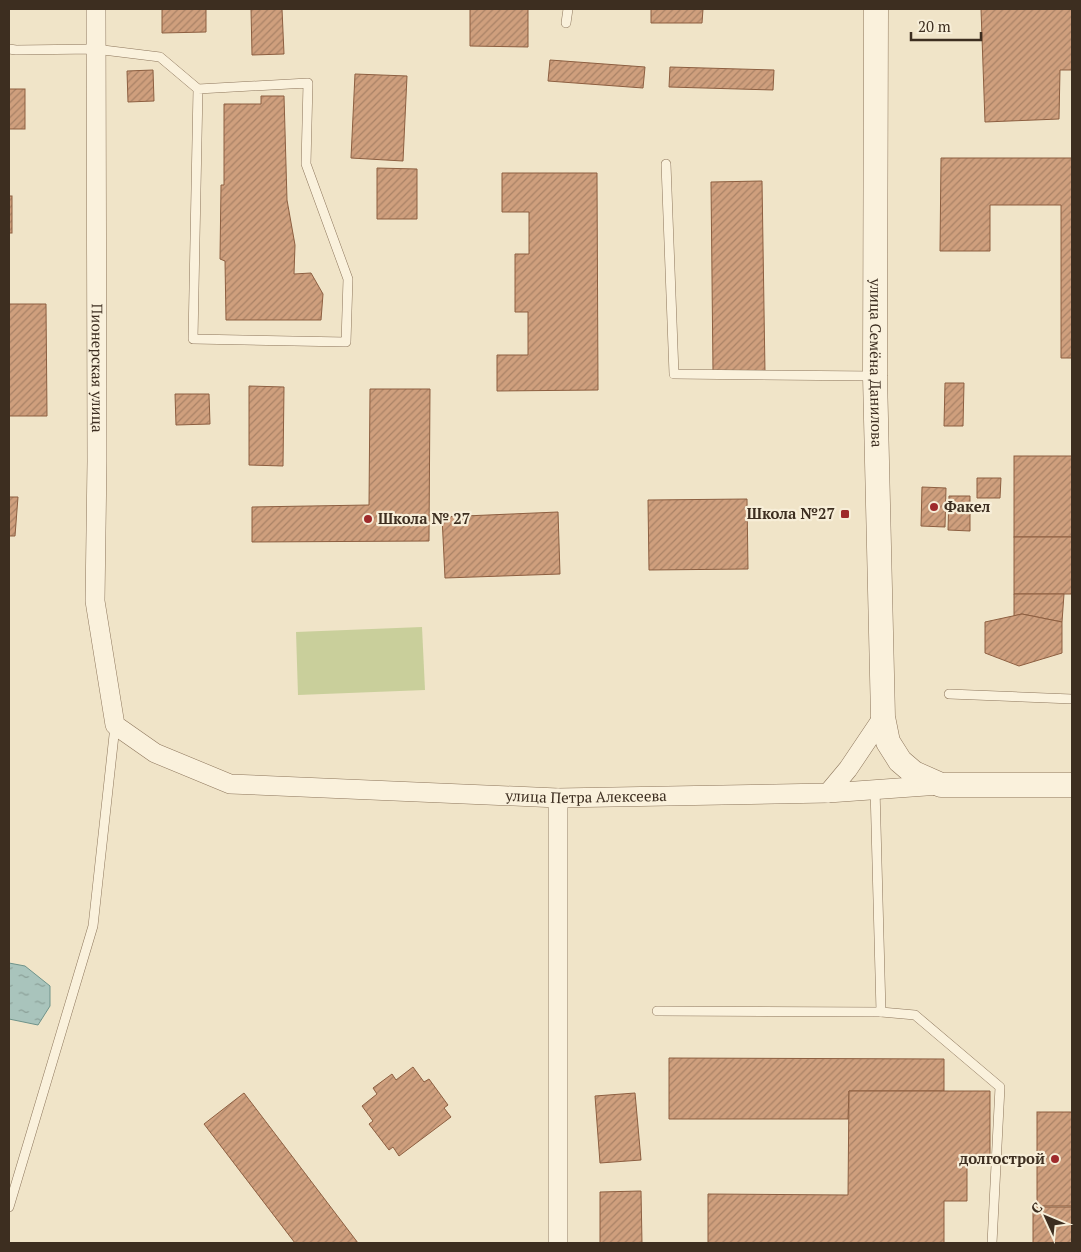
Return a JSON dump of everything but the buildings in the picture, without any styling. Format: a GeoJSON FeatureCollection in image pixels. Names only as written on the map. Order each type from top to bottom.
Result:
{"type":"FeatureCollection","features":[{"type":"Feature","properties":{"kind":"street","name":"Пионерская улица"},"geometry":{"type":"LineString","coordinates":[[96,9],[97,451],[95,600],[115,725]]}},
{"type":"Feature","properties":{"kind":"street","name":"улица Семёна Данилова"},"geometry":{"type":"LineString","coordinates":[[876,9],[875,376],[883,716],[888,742],[900,761],[914,773],[941,785]]}},
{"type":"Feature","properties":{"kind":"street"},"geometry":{"type":"LineString","coordinates":[[828,793],[848,769],[883,716]]}},
{"type":"Feature","properties":{"kind":"street","name":"улица Петра Алексеева"},"geometry":{"type":"LineString","coordinates":[[115,725],[155,753],[230,784],[558,798],[828,793],[875,788],[941,785],[1072,785]]}},
{"type":"Feature","properties":{"kind":"street"},"geometry":{"type":"LineString","coordinates":[[558,798],[558,1243]]}},
{"type":"Feature","properties":{"kind":"lane"},"geometry":{"type":"LineString","coordinates":[[566,23],[568,9]]}},
{"type":"Feature","properties":{"kind":"lane"},"geometry":{"type":"LineString","coordinates":[[9,49],[95,49],[160,57],[198,89],[308,83],[306,164],[348,278],[346,342],[193,338],[198,89]]}},
{"type":"Feature","properties":{"kind":"lane"},"geometry":{"type":"LineString","coordinates":[[666,164],[674,374],[875,376]]}},
{"type":"Feature","properties":{"kind":"lane"},"geometry":{"type":"LineString","coordinates":[[949,694],[1072,699]]}},
{"type":"Feature","properties":{"kind":"lane"},"geometry":{"type":"LineString","coordinates":[[9,1207],[93,926],[115,725]]}},
{"type":"Feature","properties":{"kind":"lane"},"geometry":{"type":"LineString","coordinates":[[875,788],[881,1012]]}},
{"type":"Feature","properties":{"kind":"lane"},"geometry":{"type":"LineString","coordinates":[[657,1011],[881,1012],[915,1014],[1000,1088],[992,1243]]}},
{"type":"Feature","properties":{"kind":"green space"},"geometry":{"type":"Polygon","coordinates":[[[422,627],[425,690],[298,695],[296,632],[422,627]]]}},
{"type":"Feature","properties":{"kind":"water"},"geometry":{"type":"Polygon","coordinates":[[[9,963],[25,966],[50,986],[50,1006],[38,1025],[9,1019],[9,963]]]}},
{"type":"Feature","properties":{"kind":"place","name":"Факел"},"geometry":{"type":"Point","coordinates":[934,507]}},
{"type":"Feature","properties":{"kind":"place","name":"Школа №27"},"geometry":{"type":"Point","coordinates":[845,514]}},
{"type":"Feature","properties":{"kind":"place","name":"Школа № 27"},"geometry":{"type":"Point","coordinates":[368,519]}},
{"type":"Feature","properties":{"kind":"place","name":"долгострой"},"geometry":{"type":"Point","coordinates":[1055,1159]}}]}
